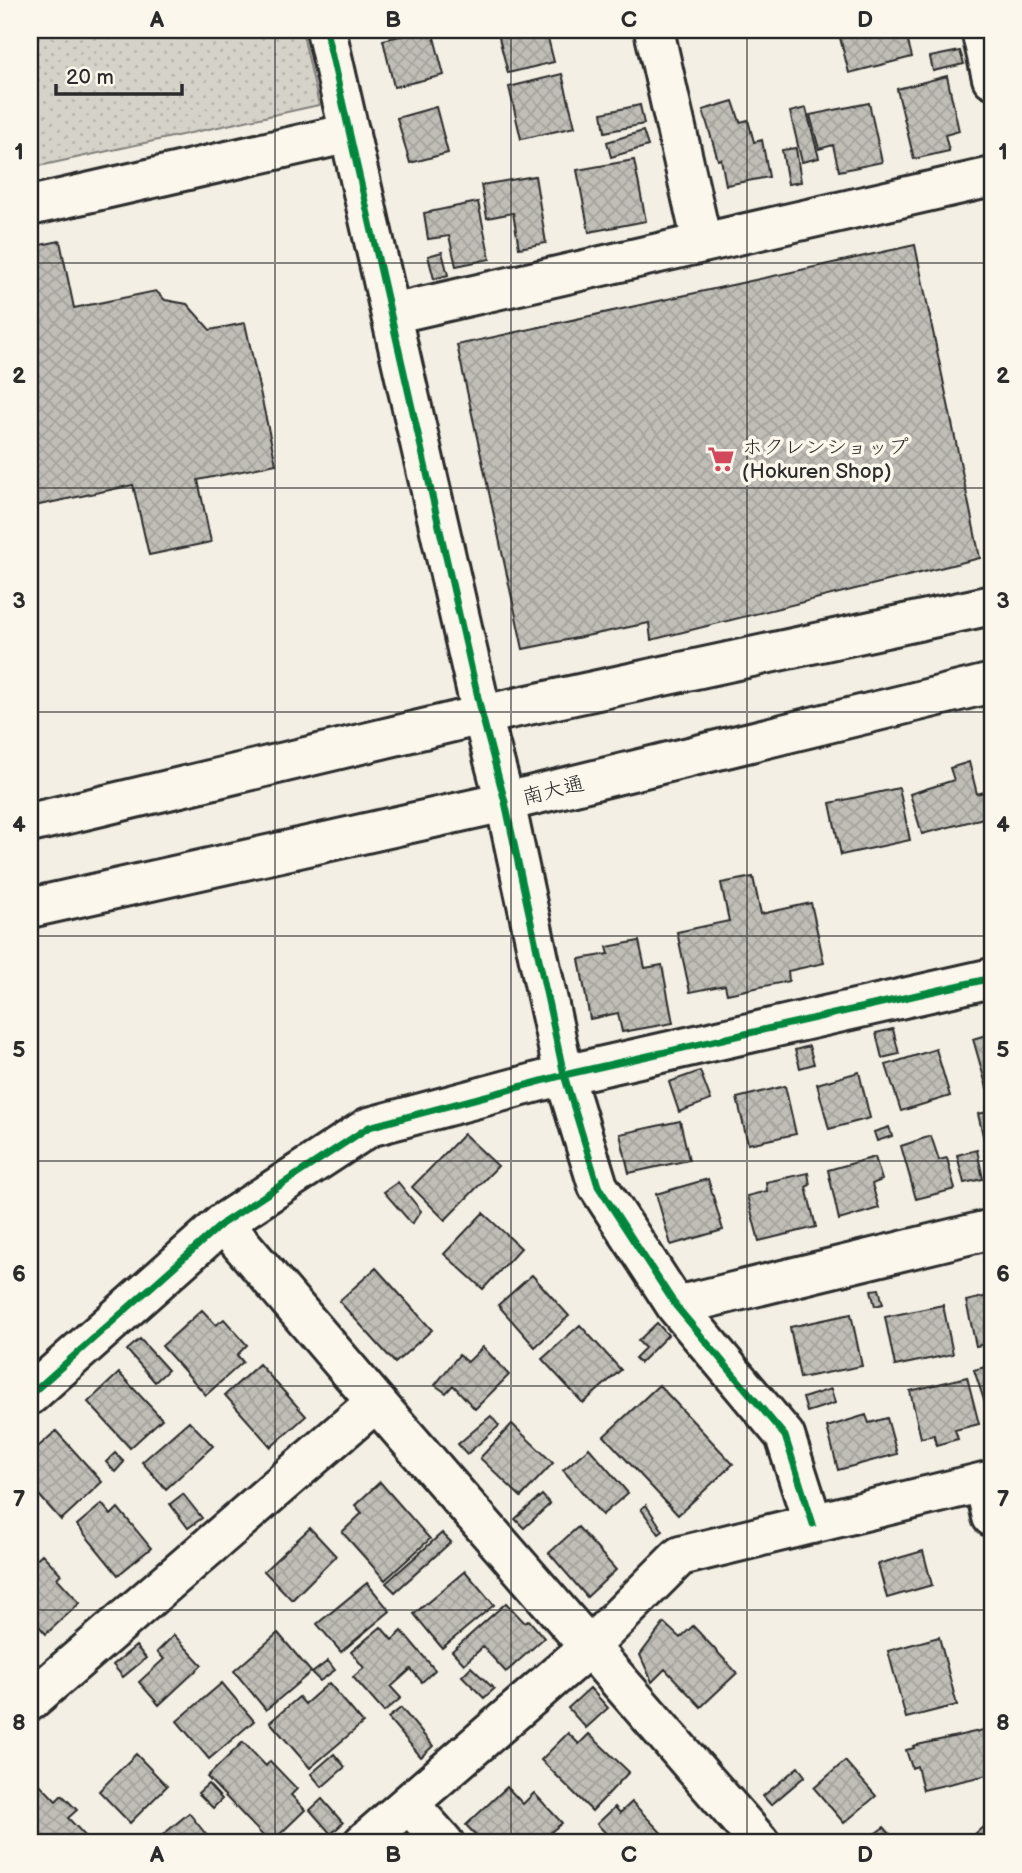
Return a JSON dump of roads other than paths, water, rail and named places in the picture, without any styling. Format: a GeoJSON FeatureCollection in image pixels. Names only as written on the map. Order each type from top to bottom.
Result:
{"type":"FeatureCollection","features":[{"type":"Feature","properties":{"kind":"street"},"geometry":{"type":"LineString","coordinates":[[326,30],[482,715],[505,802],[564,1075],[598,1186],[676,1306],[785,1436],[813,1524]]}},
{"type":"Feature","properties":{"kind":"street"},"geometry":{"type":"LineString","coordinates":[[654,30],[702,243]]}},
{"type":"Feature","properties":{"kind":"street"},"geometry":{"type":"LineString","coordinates":[[981,30],[992,78]]}},
{"type":"Feature","properties":{"kind":"street"},"geometry":{"type":"LineString","coordinates":[[30,206],[350,133]]}},
{"type":"Feature","properties":{"kind":"street"},"geometry":{"type":"LineString","coordinates":[[391,314],[992,177]]}},
{"type":"Feature","properties":{"kind":"street"},"geometry":{"type":"LineString","coordinates":[[30,823],[482,715],[992,605]]}},
{"type":"Feature","properties":{"kind":"street","name":"南大通"},"geometry":{"type":"LineString","coordinates":[[30,908],[505,802],[992,683]]}},
{"type":"Feature","properties":{"kind":"street"},"geometry":{"type":"LineString","coordinates":[[30,1395],[223,1223],[369,1127],[564,1075],[992,978]]}},
{"type":"Feature","properties":{"kind":"street"},"geometry":{"type":"LineString","coordinates":[[223,1223],[760,1843]]}},
{"type":"Feature","properties":{"kind":"street"},"geometry":{"type":"LineString","coordinates":[[676,1306],[992,1229]]}},
{"type":"Feature","properties":{"kind":"street"},"geometry":{"type":"LineString","coordinates":[[30,1701],[376,1402]]}},
{"type":"Feature","properties":{"kind":"street"},"geometry":{"type":"LineString","coordinates":[[363,1843],[589,1647],[680,1556],[813,1524],[990,1493]]}},
{"type":"Feature","properties":{"kind":"street"},"geometry":{"type":"LineString","coordinates":[[408,1804],[444,1843]]}},
{"type":"Feature","properties":{"kind":"place","name":"ホクレンショップ (Hokuren Shop)"},"geometry":{"type":"Point","coordinates":[721,459]}}]}
